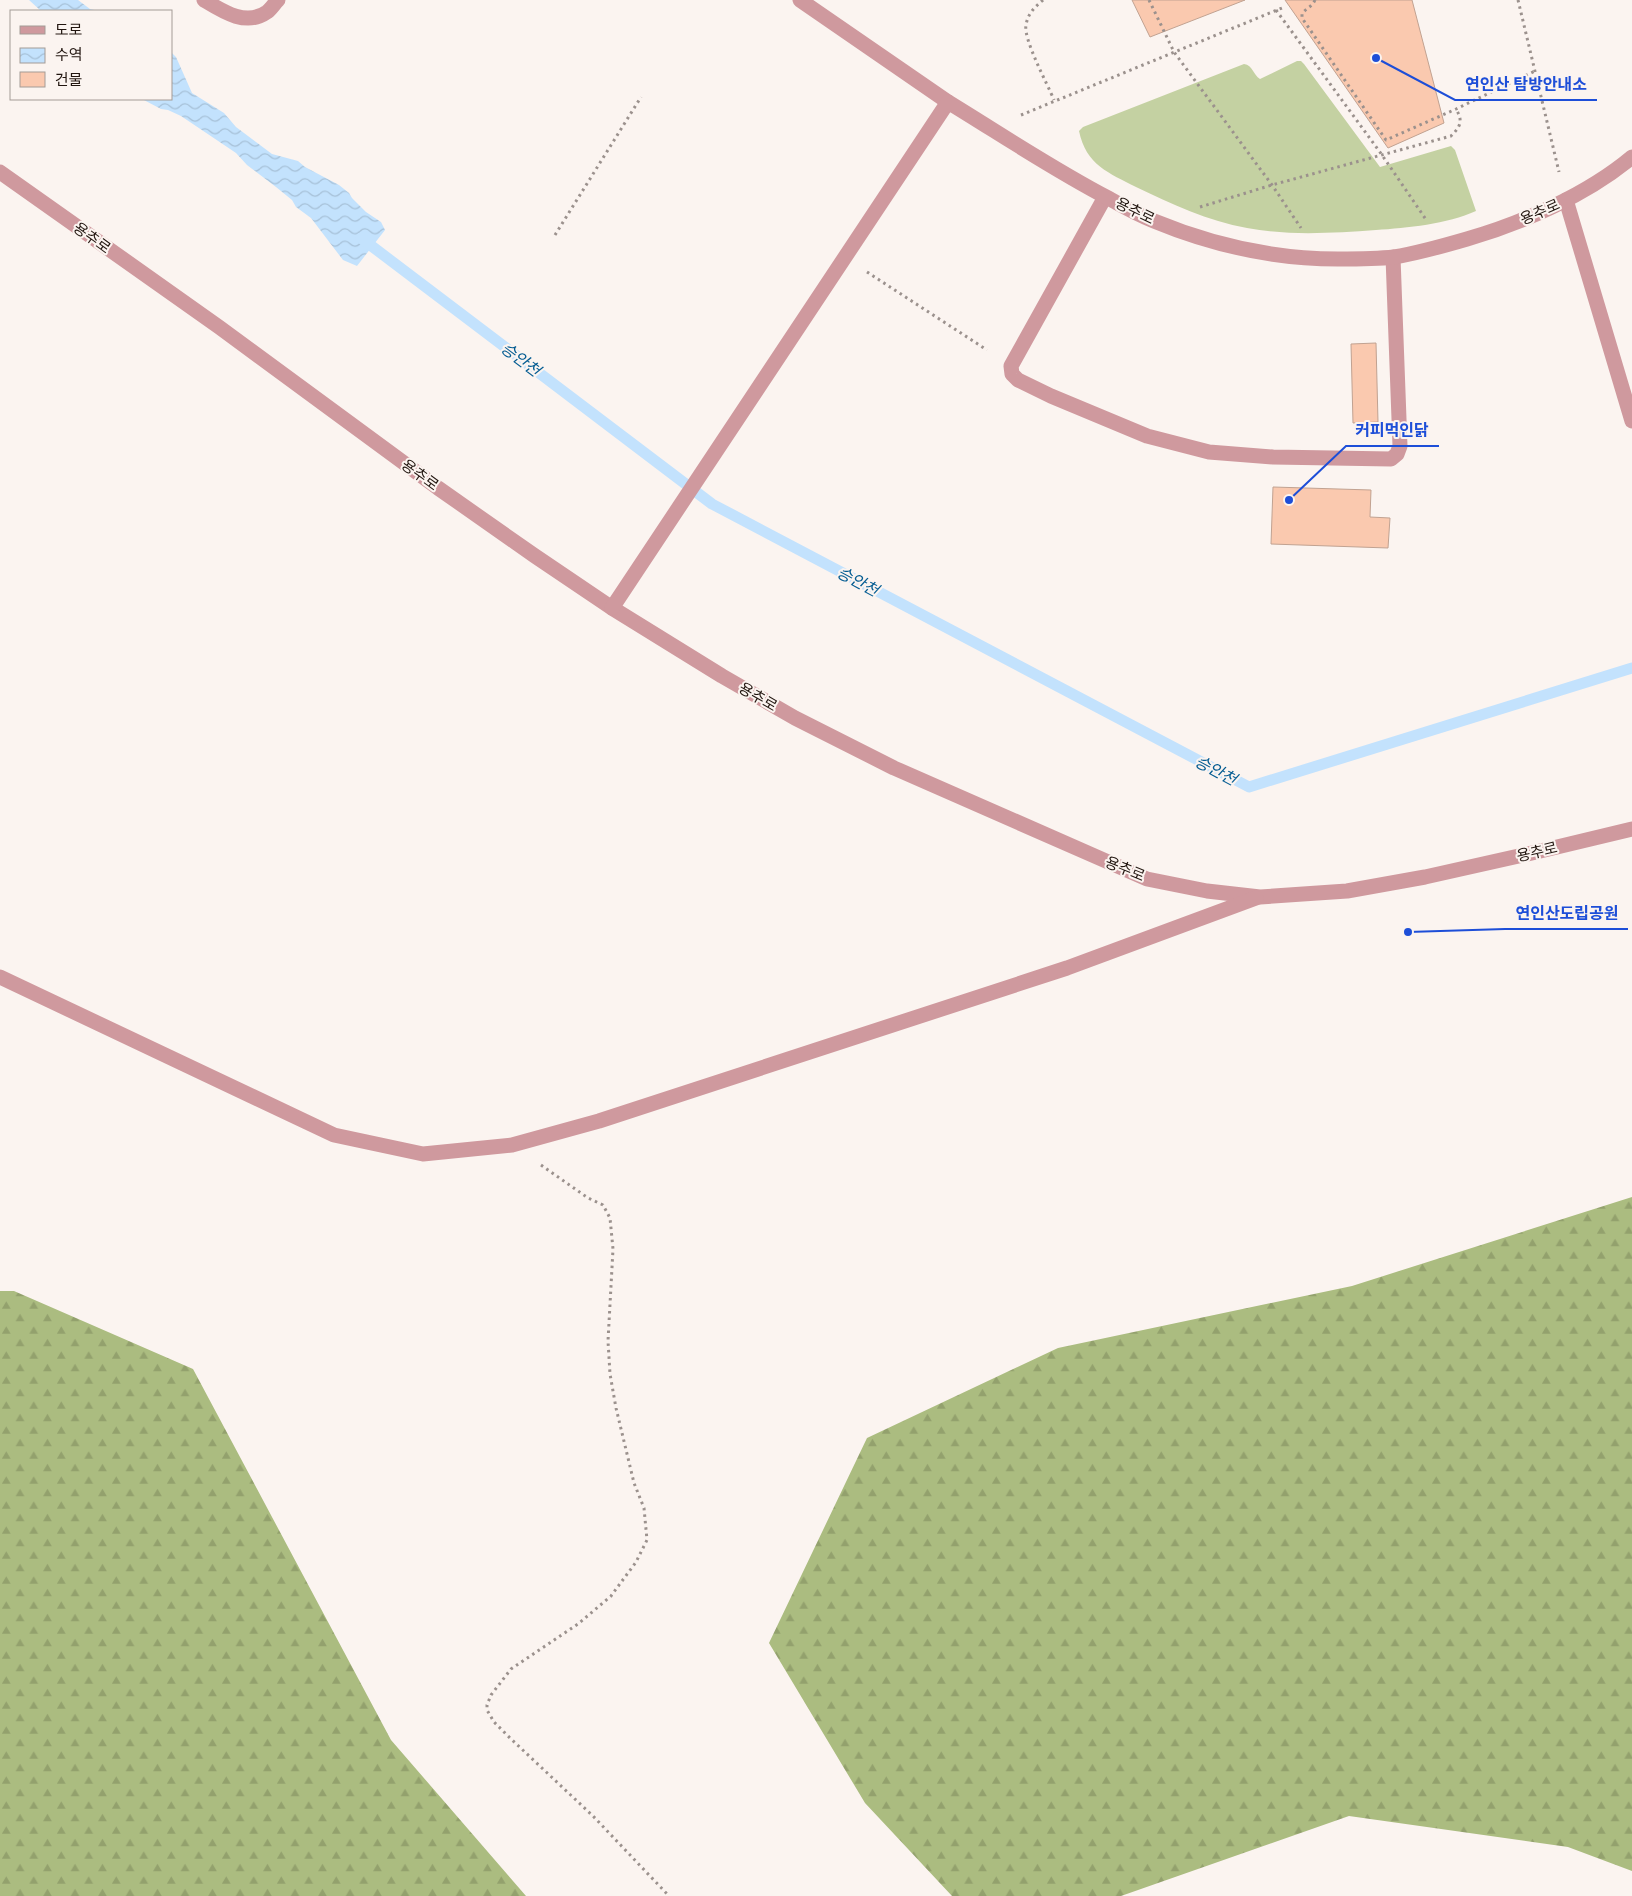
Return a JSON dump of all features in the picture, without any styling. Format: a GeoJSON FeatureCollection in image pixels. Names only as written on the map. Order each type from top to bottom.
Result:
{"type":"FeatureCollection","features":[{"type":"Feature","properties":{"kind":"street"},"geometry":{"type":"LineString","coordinates":[[204,0],[223,12],[239,17],[252,18],[266,12],[278,0]]}},
{"type":"Feature","properties":{"kind":"street","name":"용추로"},"geometry":{"type":"LineString","coordinates":[[800,0],[948,102],[1060,173],[1154,221],[1252,251],[1321,259],[1393,257],[1444,245],[1500,229],[1566,200],[1621,167],[1632,157]]}},
{"type":"Feature","properties":{"kind":"street"},"geometry":{"type":"LineString","coordinates":[[612,608],[948,102]]}},
{"type":"Feature","properties":{"kind":"street","name":"용추로"},"geometry":{"type":"LineString","coordinates":[[0,172],[219,327],[438,488],[612,608],[722,676],[794,718],[894,768],[1147,879],[1207,891],[1260,897],[1347,890],[1425,877],[1632,829]]}},
{"type":"Feature","properties":{"kind":"street"},"geometry":{"type":"LineString","coordinates":[[1105,197],[1011,366],[1012,374],[1018,380],[1051,396],[1147,436],[1200,449],[1273,457],[1391,459],[1397,454],[1400,446],[1393,257]]}},
{"type":"Feature","properties":{"kind":"street"},"geometry":{"type":"LineString","coordinates":[[1566,200],[1632,422]]}},
{"type":"Feature","properties":{"kind":"street"},"geometry":{"type":"LineString","coordinates":[[0,977],[334,1135],[423,1154],[512,1145],[653,1104],[1067,968],[1260,897]]}},
{"type":"Feature","properties":{"kind":"path"},"geometry":{"type":"LineString","coordinates":[[1044,0],[1030,12],[1025,26],[1028,40],[1054,100]]}},
{"type":"Feature","properties":{"kind":"path"},"geometry":{"type":"LineString","coordinates":[[1150,0],[1174,52],[1272,185],[1321,259]]}},
{"type":"Feature","properties":{"kind":"path"},"geometry":{"type":"LineString","coordinates":[[1315,0],[1312,6],[1304,10],[1302,18],[1386,140],[1535,71]]}},
{"type":"Feature","properties":{"kind":"path"},"geometry":{"type":"LineString","coordinates":[[1518,0],[1566,200]]}},
{"type":"Feature","properties":{"kind":"path"},"geometry":{"type":"LineString","coordinates":[[991,128],[1054,100],[1282,8]]}},
{"type":"Feature","properties":{"kind":"path"},"geometry":{"type":"LineString","coordinates":[[1276,10],[1382,155],[1444,245]]}},
{"type":"Feature","properties":{"kind":"path"},"geometry":{"type":"LineString","coordinates":[[555,235],[641,97]]}},
{"type":"Feature","properties":{"kind":"path"},"geometry":{"type":"LineString","coordinates":[[1199,207],[1450,136],[1461,124],[1461,118],[1456,109]]}},
{"type":"Feature","properties":{"kind":"path"},"geometry":{"type":"LineString","coordinates":[[844,258],[1011,366]]}},
{"type":"Feature","properties":{"kind":"path"},"geometry":{"type":"LineString","coordinates":[[512,1145],[588,1198],[603,1205],[610,1218],[614,1249],[608,1341],[610,1374],[634,1483],[644,1508],[646,1540],[636,1562],[611,1596],[578,1624],[511,1669],[491,1695],[486,1705],[487,1710],[494,1722],[593,1816],[669,1896]]}},
{"type":"Feature","properties":{"kind":"green space"},"geometry":{"type":"Polygon","coordinates":[[[1297,61],[1301,61],[1304,64],[1380,167],[1451,146],[1455,150],[1476,211],[1452,219],[1414,227],[1311,233],[1263,231],[1218,221],[1149,193],[1100,167],[1082,143],[1079,131],[1083,127],[1244,64],[1249,66],[1260,79],[1297,61]]]}},
{"type":"Feature","properties":{"kind":"green space"},"geometry":{"type":"Polygon","coordinates":[[[1632,1197],[1632,1871],[1568,1847],[1349,1816],[1121,1896],[952,1896],[865,1803],[769,1643],[867,1438],[1058,1348],[1352,1286],[1632,1197]]]}},
{"type":"Feature","properties":{"kind":"green space"},"geometry":{"type":"Polygon","coordinates":[[[0,1291],[14,1291],[193,1369],[391,1740],[526,1896],[0,1896],[0,1291]]]}},
{"type":"Feature","properties":{"kind":"water"},"geometry":{"type":"Polygon","coordinates":[[[29,0],[78,0],[94,10],[40,10],[29,0]]]}},
{"type":"Feature","properties":{"kind":"water"},"geometry":{"type":"Polygon","coordinates":[[[172,53],[176,57],[192,93],[224,113],[236,127],[272,154],[298,161],[305,167],[339,185],[366,212],[381,222],[385,230],[357,266],[343,260],[311,218],[296,207],[292,200],[247,165],[236,153],[181,116],[144,100],[172,100],[172,53]]]}},
{"type":"Feature","properties":{"kind":"building"},"geometry":{"type":"Polygon","coordinates":[[[1132,0],[1245,0],[1150,37],[1132,0]]]}},
{"type":"Feature","properties":{"kind":"building"},"geometry":{"type":"Polygon","coordinates":[[[1285,0],[1412,0],[1444,123],[1388,148],[1285,0]]]}},
{"type":"Feature","properties":{"kind":"building"},"geometry":{"type":"Polygon","coordinates":[[[1376,343],[1378,422],[1353,423],[1351,344],[1376,343]]]}},
{"type":"Feature","properties":{"kind":"building"},"geometry":{"type":"Polygon","coordinates":[[[1273,487],[1371,490],[1370,517],[1390,518],[1388,548],[1271,544],[1273,487]]]}},
{"type":"Feature","properties":{"kind":"waterway","name":"승안천"},"geometry":{"type":"LineString","coordinates":[[361,238],[712,504],[1249,787],[1632,668]]}},
{"type":"Feature","properties":{"kind":"place","name":"연인산 탐방안내소"},"geometry":{"type":"Point","coordinates":[1376,58]}},
{"type":"Feature","properties":{"kind":"place","name":"커피먹인닭"},"geometry":{"type":"Point","coordinates":[1289,500]}},
{"type":"Feature","properties":{"kind":"place","name":"연인산도립공원"},"geometry":{"type":"Point","coordinates":[1408,932]}}]}
